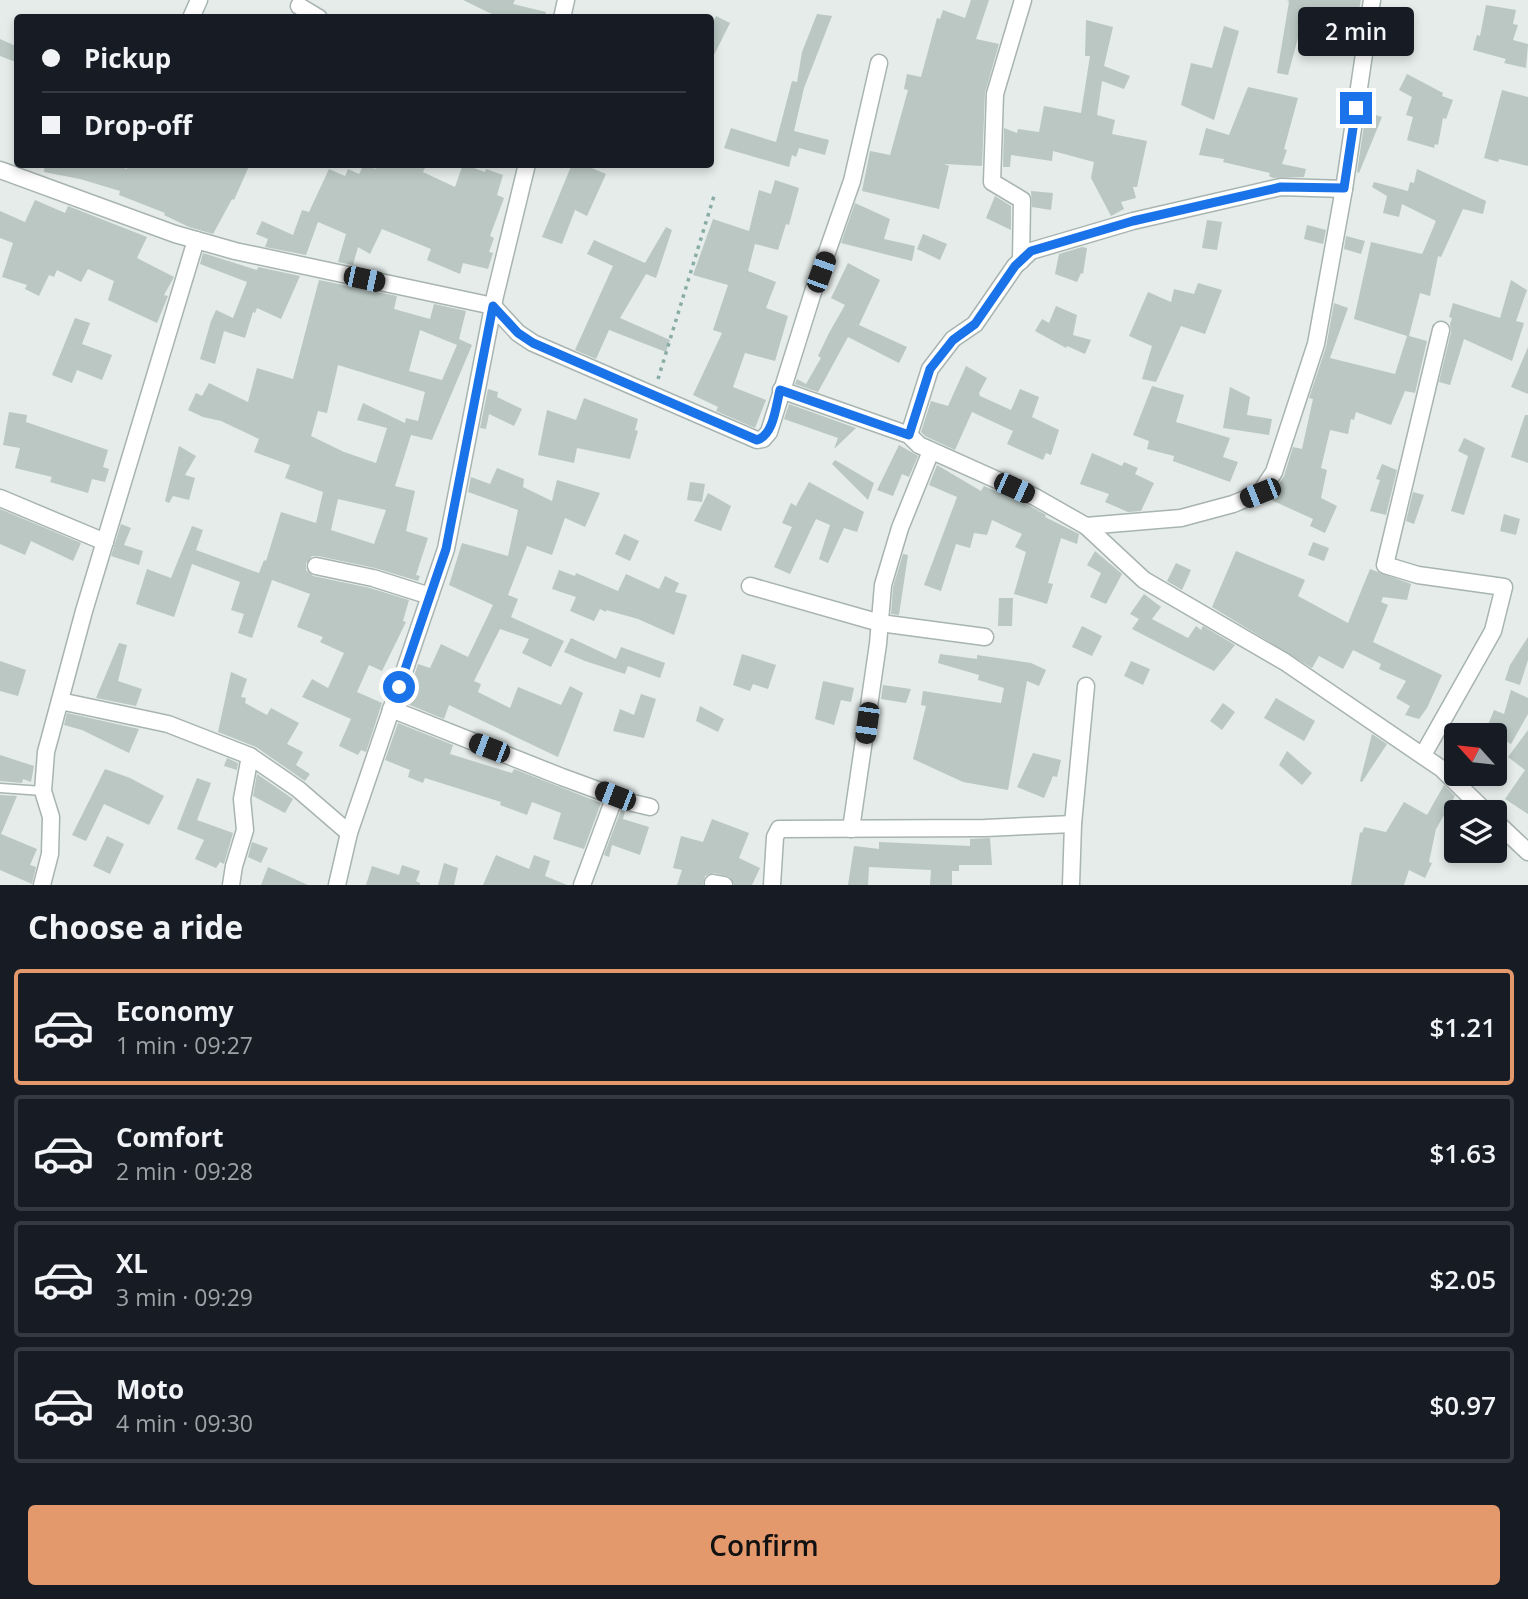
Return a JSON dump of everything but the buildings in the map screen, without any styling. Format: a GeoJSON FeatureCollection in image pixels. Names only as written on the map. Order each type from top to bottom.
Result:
{"type":"FeatureCollection","features":[{"type":"Feature","properties":{"kind":"street"},"geometry":{"type":"LineString","coordinates":[[1021,261],[1022,200],[992,182],[995,94],[1023,0]]}},
{"type":"Feature","properties":{"kind":"street"},"geometry":{"type":"LineString","coordinates":[[1086,526],[1181,518],[1233,504],[1260,493],[1274,472],[1316,344],[1344,188],[1372,0]]}},
{"type":"Feature","properties":{"kind":"street"},"geometry":{"type":"LineString","coordinates":[[299,6],[312,14]]}},
{"type":"Feature","properties":{"kind":"street"},"geometry":{"type":"LineString","coordinates":[[0,170],[196,240],[235,251],[493,306],[518,333],[533,343],[757,440],[763,439],[769,432],[780,390],[852,181],[879,63]]}},
{"type":"Feature","properties":{"kind":"street"},"geometry":{"type":"LineString","coordinates":[[337,885],[348,833],[446,549],[493,306],[526,168]]}},
{"type":"Feature","properties":{"kind":"street"},"geometry":{"type":"LineString","coordinates":[[909,435],[930,369],[953,340],[975,324],[1001,285],[1031,251],[1133,221],[1281,187],[1344,188]]}},
{"type":"Feature","properties":{"kind":"street"},"geometry":{"type":"LineString","coordinates":[[42,885],[50,854],[51,817],[43,791],[46,752],[105,542],[196,240]]}},
{"type":"Feature","properties":{"kind":"street"},"geometry":{"type":"LineString","coordinates":[[1423,755],[1493,631],[1504,586],[1418,575],[1385,565],[1441,330]]}},
{"type":"Feature","properties":{"kind":"street"},"geometry":{"type":"LineString","coordinates":[[780,390],[909,435],[919,445],[1035,497],[1086,526],[1144,580],[1285,662],[1423,755],[1442,769],[1474,800]]}},
{"type":"Feature","properties":{"kind":"street"},"geometry":{"type":"LineString","coordinates":[[851,829],[883,585],[900,528],[931,451]]}},
{"type":"Feature","properties":{"kind":"street"},"geometry":{"type":"LineString","coordinates":[[0,498],[105,542]]}},
{"type":"Feature","properties":{"kind":"street"},"geometry":{"type":"LineString","coordinates":[[316,566],[373,578],[430,596]]}},
{"type":"Feature","properties":{"kind":"street"},"geometry":{"type":"LineString","coordinates":[[750,586],[880,623],[985,638]]}},
{"type":"Feature","properties":{"kind":"street"},"geometry":{"type":"LineString","coordinates":[[1071,885],[1073,824],[1086,685]]}},
{"type":"Feature","properties":{"kind":"street"},"geometry":{"type":"LineString","coordinates":[[60,701],[168,724],[250,756],[299,789],[348,833]]}},
{"type":"Feature","properties":{"kind":"street"},"geometry":{"type":"LineString","coordinates":[[391,709],[650,807]]}},
{"type":"Feature","properties":{"kind":"street"},"geometry":{"type":"LineString","coordinates":[[231,885],[245,830],[242,799],[250,756]]}},
{"type":"Feature","properties":{"kind":"street"},"geometry":{"type":"LineString","coordinates":[[582,885],[615,796]]}},
{"type":"Feature","properties":{"kind":"street"},"geometry":{"type":"LineString","coordinates":[[772,885],[775,837],[779,828],[985,828],[1073,824]]}},
{"type":"Feature","properties":{"kind":"street"},"geometry":{"type":"LineString","coordinates":[[1507,832],[1528,852]]}},
{"type":"Feature","properties":{"kind":"lane"},"geometry":{"type":"LineString","coordinates":[[0,788],[43,791]]}},
{"type":"Feature","properties":{"kind":"path"},"geometry":{"type":"LineString","coordinates":[[653,394],[714,196]]}},
{"type":"Feature","properties":{"kind":"route"},"geometry":{"type":"LineString","coordinates":[[399,687],[446,549],[493,306],[518,333],[533,343],[757,440],[763,439],[769,432],[780,390],[909,435],[930,369],[953,340],[975,324],[1015,266],[1031,251],[1133,221],[1281,187],[1344,188],[1356,108]]}}]}
